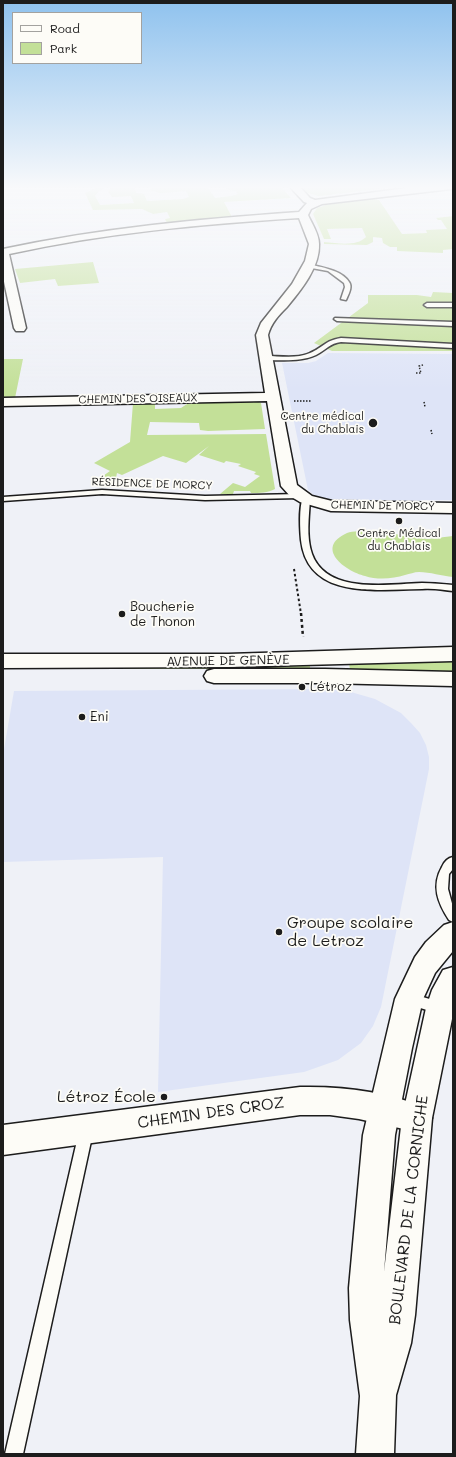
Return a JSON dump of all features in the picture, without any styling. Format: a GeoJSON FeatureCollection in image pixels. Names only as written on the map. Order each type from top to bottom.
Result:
{"type":"FeatureCollection","features":[{"type":"Feature","properties":{"kind":"main road","name":"AVENUE DE GENÈVE"},"geometry":{"type":"LineString","coordinates":[[3,662],[247,661],[453,654]]}},
{"type":"Feature","properties":{"kind":"main road","name":"AVENUE DE GENÈVE"},"geometry":{"type":"LineString","coordinates":[[3,675],[325,676],[453,679]]}},
{"type":"Feature","properties":{"kind":"main road","name":"BOULEVARD DE LA CORNICHE"},"geometry":{"type":"LineString","coordinates":[[375,1454],[378,1396],[368,1320],[366,1288],[375,1171],[384,1109],[409,999],[425,965],[436,950],[453,933]]}},
{"type":"Feature","properties":{"kind":"main road","name":"BOULEVARD DE LA CORNICHE"},"geometry":{"type":"LineString","coordinates":[[378,1396],[393,1343],[397,1315],[417,1118],[446,1009],[446,990],[453,979]]}},
{"type":"Feature","properties":{"kind":"street"},"geometry":{"type":"LineString","coordinates":[[3,254],[20,328]]}},
{"type":"Feature","properties":{"kind":"street"},"geometry":{"type":"LineString","coordinates":[[303,498],[292,490],[288,482],[262,335],[264,326],[295,289],[308,266],[313,254]]}},
{"type":"Feature","properties":{"kind":"street","name":"CHEMIN DES OISEAUX"},"geometry":{"type":"LineString","coordinates":[[3,402],[274,397]]}},
{"type":"Feature","properties":{"kind":"street","name":"CHEMIN DE MORCY"},"geometry":{"type":"LineString","coordinates":[[303,498],[338,507],[453,508]]}},
{"type":"Feature","properties":{"kind":"street","name":"CHEMIN DES CROZ"},"geometry":{"type":"LineString","coordinates":[[3,1140],[300,1101],[332,1100],[384,1109],[417,1118]]}},
{"type":"Feature","properties":{"kind":"lane"},"geometry":{"type":"LineString","coordinates":[[308,266],[330,270],[348,282],[344,299]]}},
{"type":"Feature","properties":{"kind":"lane"},"geometry":{"type":"LineString","coordinates":[[427,305],[453,305]]}},
{"type":"Feature","properties":{"kind":"lane"},"geometry":{"type":"LineString","coordinates":[[337,318],[453,324]]}},
{"type":"Feature","properties":{"kind":"lane"},"geometry":{"type":"LineString","coordinates":[[266,358],[304,357],[315,353],[330,342],[341,340],[453,346]]}},
{"type":"Feature","properties":{"kind":"lane","name":"RÉSIDENCE DE MORCY"},"geometry":{"type":"LineString","coordinates":[[3,499],[102,492],[205,498],[303,498]]}},
{"type":"Feature","properties":{"kind":"lane"},"geometry":{"type":"LineString","coordinates":[[303,498],[307,549],[313,564],[325,576],[343,584],[365,588],[424,586],[453,588]]}},
{"type":"Feature","properties":{"kind":"lane"},"geometry":{"type":"LineString","coordinates":[[453,861],[444,872],[441,883],[442,894],[446,906],[453,917]]}},
{"type":"Feature","properties":{"kind":"lane"},"geometry":{"type":"LineString","coordinates":[[409,999],[446,1009]]}},
{"type":"Feature","properties":{"kind":"lane"},"geometry":{"type":"LineString","coordinates":[[14,1454],[87,1130]]}},
{"type":"Feature","properties":{"kind":"path"},"geometry":{"type":"LineString","coordinates":[[416,373],[420,373],[419,366],[424,365]]}},
{"type":"Feature","properties":{"kind":"path"},"geometry":{"type":"LineString","coordinates":[[289,401],[311,401]]}},
{"type":"Feature","properties":{"kind":"path"},"geometry":{"type":"LineString","coordinates":[[424,402],[425,407]]}},
{"type":"Feature","properties":{"kind":"path"},"geometry":{"type":"LineString","coordinates":[[431,430],[432,434]]}},
{"type":"Feature","properties":{"kind":"path"},"geometry":{"type":"LineString","coordinates":[[293,565],[300,600],[304,642]]}},
{"type":"Feature","properties":{"kind":"shaded area","name":"Centre médical du Chablais"},"geometry":{"type":"Polygon","coordinates":[[[328,353],[453,354],[453,500],[420,500],[420,502],[334,501],[315,496],[308,490],[282,363],[308,363],[316,361],[328,353]]]}},
{"type":"Feature","properties":{"kind":"shaded area","name":"Groupe scolaire de Letroz"},"geometry":{"type":"Polygon","coordinates":[[[344,690],[375,699],[401,713],[420,733],[426,745],[429,757],[429,769],[381,1007],[373,1026],[361,1043],[338,1060],[304,1072],[158,1092],[163,857],[3,862],[3,755],[14,691],[344,690]]]}},
{"type":"Feature","properties":{"kind":"green space"},"geometry":{"type":"Polygon","coordinates":[[[93,262],[99,283],[58,286],[55,279],[20,283],[15,269],[93,262]]]}},
{"type":"Feature","properties":{"kind":"green space"},"geometry":{"type":"Polygon","coordinates":[[[433,292],[453,293],[453,351],[332,351],[314,343],[368,303],[368,295],[417,295],[431,297],[433,292]]]}},
{"type":"Feature","properties":{"kind":"green space"},"geometry":{"type":"Polygon","coordinates":[[[3,359],[23,359],[15,398],[3,399],[3,359]]]}},
{"type":"Feature","properties":{"kind":"green space"},"geometry":{"type":"Polygon","coordinates":[[[253,400],[261,403],[265,429],[208,431],[200,430],[199,423],[150,422],[147,435],[266,434],[275,489],[260,493],[251,493],[250,491],[234,491],[233,494],[220,494],[233,483],[245,487],[260,476],[254,474],[256,472],[238,466],[241,464],[226,461],[224,463],[199,455],[209,446],[186,463],[163,456],[122,475],[117,473],[114,487],[100,487],[93,483],[110,471],[94,463],[130,442],[133,403],[155,402],[155,409],[181,408],[190,402],[253,400]]]}},
{"type":"Feature","properties":{"kind":"green space"},"geometry":{"type":"Polygon","coordinates":[[[368,530],[428,539],[453,536],[453,577],[419,572],[395,577],[380,578],[365,576],[349,569],[336,558],[333,552],[333,545],[337,539],[347,533],[368,530]]]}},
{"type":"Feature","properties":{"kind":"green space"},"geometry":{"type":"Polygon","coordinates":[[[453,660],[453,672],[350,670],[349,663],[453,660]]]}},
{"type":"Feature","properties":{"kind":"green space"},"geometry":{"type":"Polygon","coordinates":[[[310,665],[310,669],[3,669],[3,666],[310,665]]]}},
{"type":"Feature","properties":{"kind":"place","name":"Centre médical du Chablais"},"geometry":{"type":"Point","coordinates":[373,423]}},
{"type":"Feature","properties":{"kind":"place","name":"Centre Médical du Chablais"},"geometry":{"type":"Point","coordinates":[399,521]}},
{"type":"Feature","properties":{"kind":"place","name":"Boucherie de Thonon"},"geometry":{"type":"Point","coordinates":[122,614]}},
{"type":"Feature","properties":{"kind":"place","name":"Létroz"},"geometry":{"type":"Point","coordinates":[302,687]}},
{"type":"Feature","properties":{"kind":"place","name":"Eni"},"geometry":{"type":"Point","coordinates":[82,717]}},
{"type":"Feature","properties":{"kind":"place","name":"Groupe scolaire de Letroz"},"geometry":{"type":"Point","coordinates":[279,932]}},
{"type":"Feature","properties":{"kind":"place","name":"Létroz École"},"geometry":{"type":"Point","coordinates":[164,1097]}}]}
